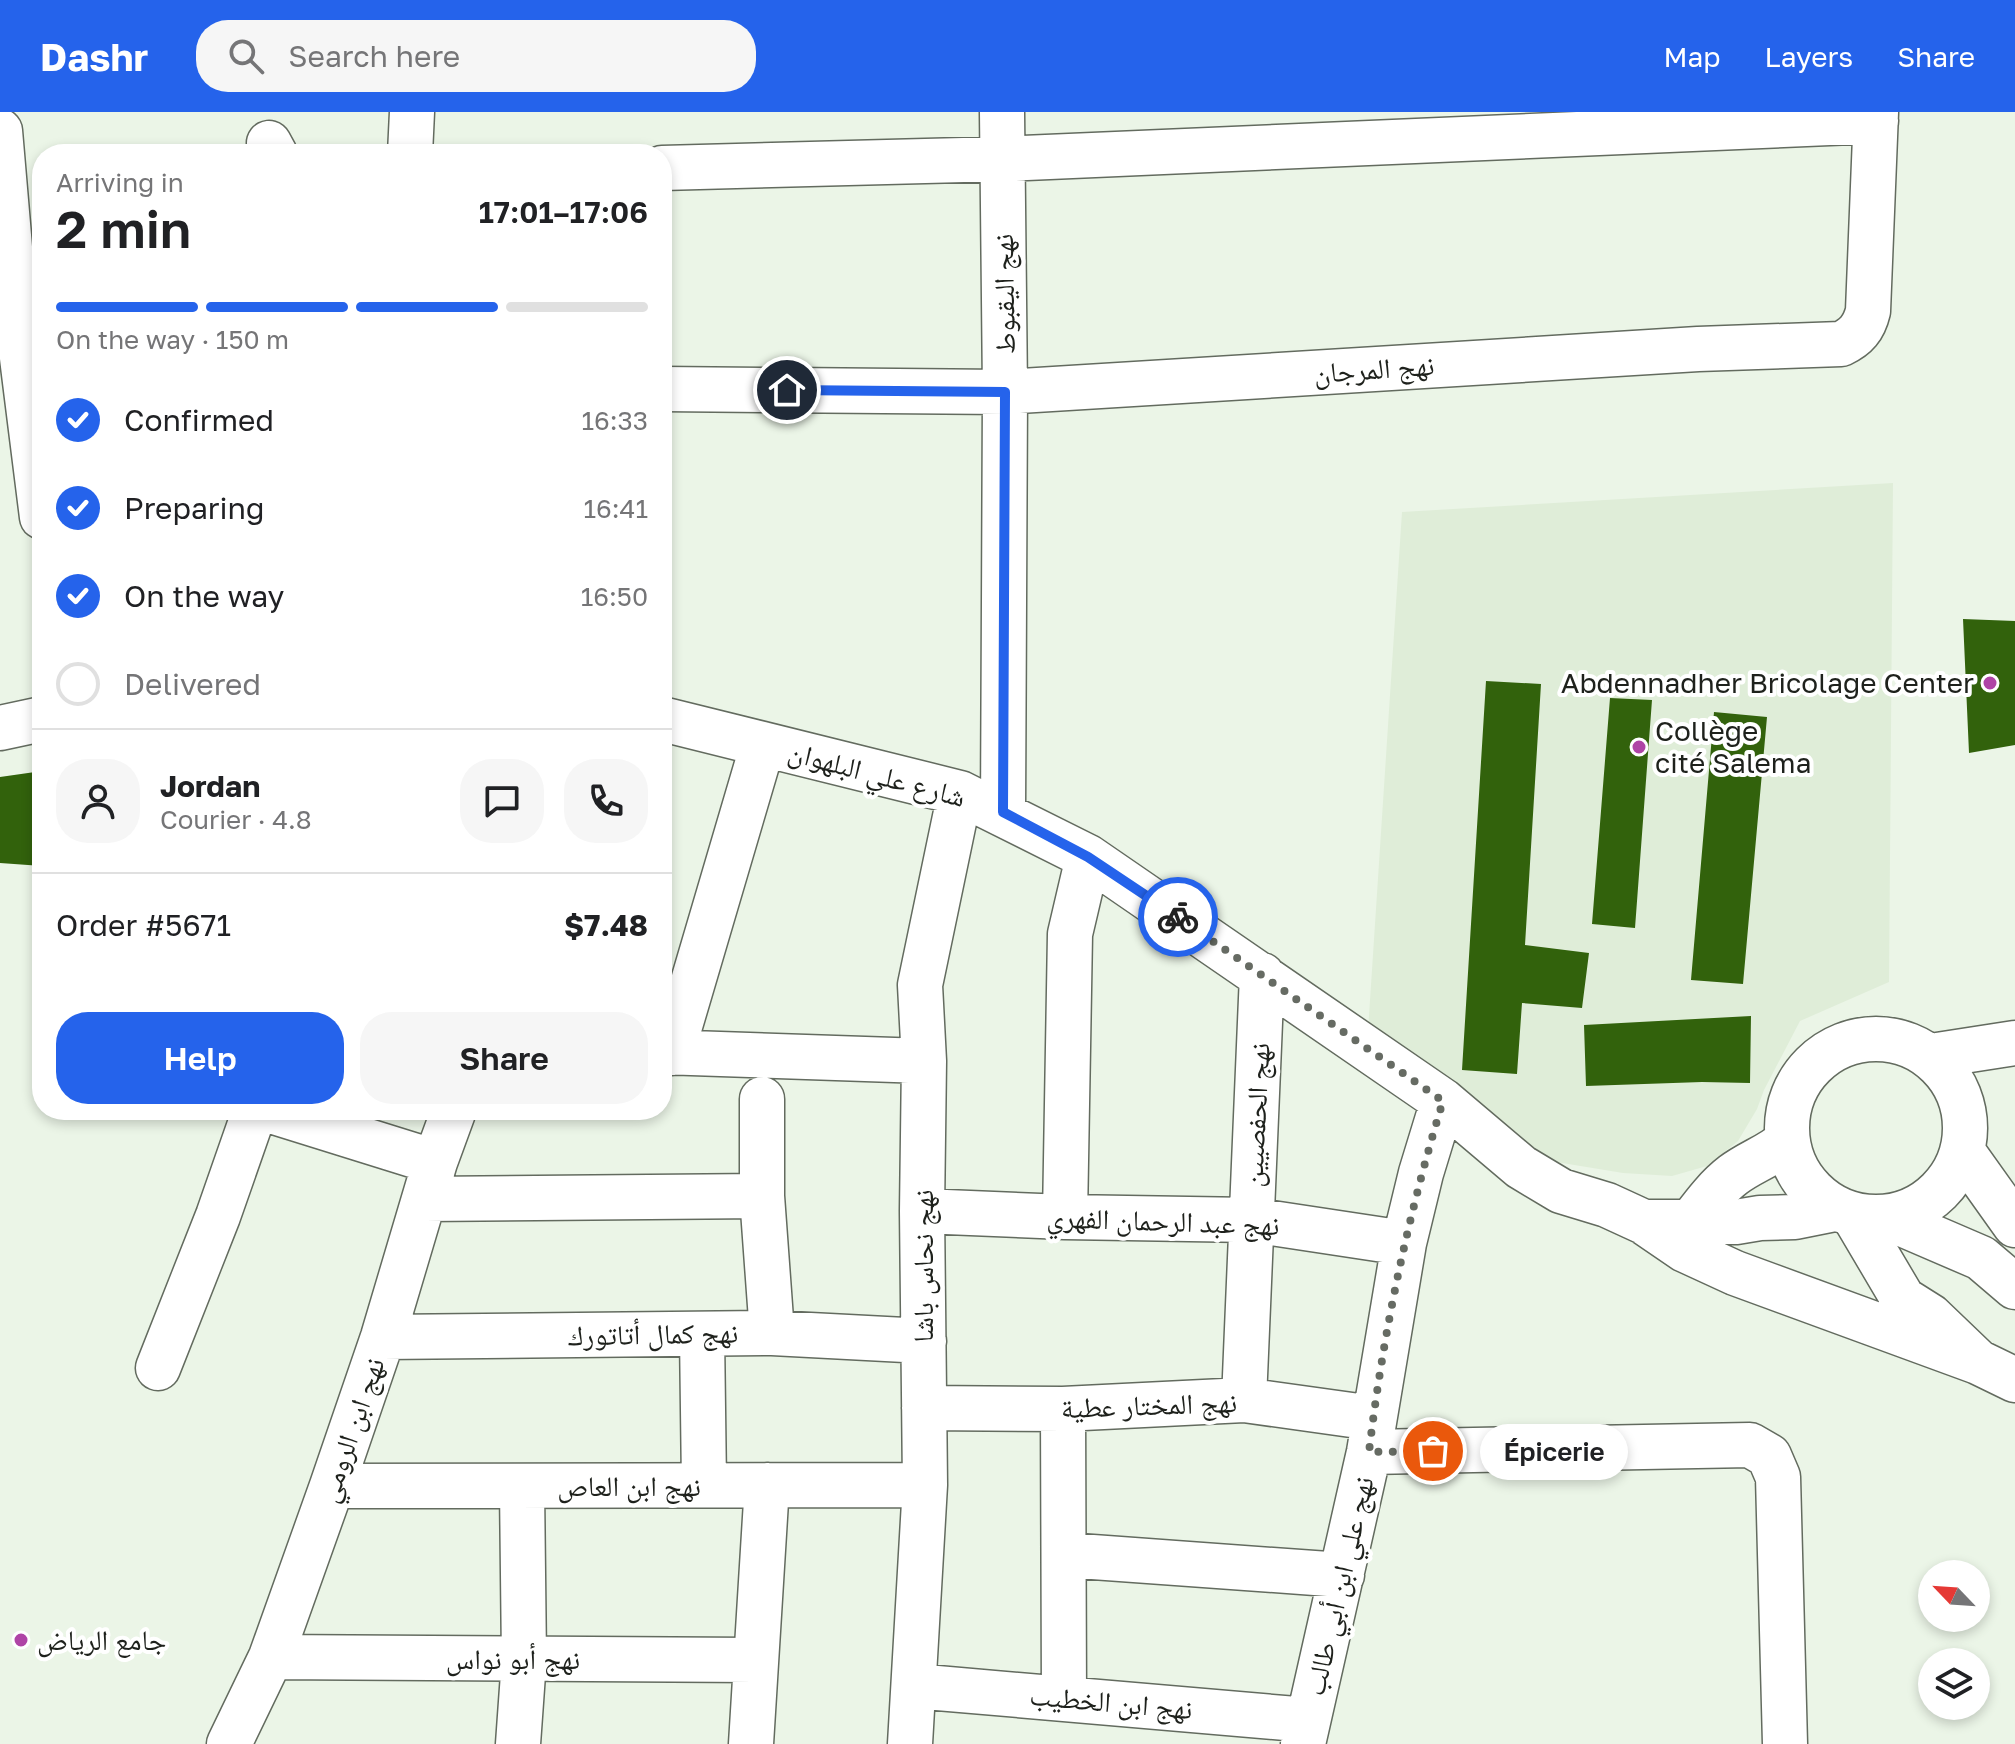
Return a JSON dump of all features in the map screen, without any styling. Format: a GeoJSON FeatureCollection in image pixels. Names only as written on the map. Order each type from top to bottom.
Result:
{"type":"FeatureCollection","features":[{"type":"Feature","properties":{"kind":"main road"},"geometry":{"type":"LineString","coordinates":[[410,144],[412,112]]}},
{"type":"Feature","properties":{"kind":"main road","name":"نهج اليقبوط"},"geometry":{"type":"LineString","coordinates":[[1002,112],[1005,392],[1003,812]]}},
{"type":"Feature","properties":{"kind":"main road"},"geometry":{"type":"LineString","coordinates":[[672,168],[1002,159],[1876,116]]}},
{"type":"Feature","properties":{"kind":"main road","name":"نهج المرجان"},"geometry":{"type":"LineString","coordinates":[[672,389],[1005,392],[1682,349],[1841,344],[1857,335],[1868,311],[1876,116]]}},
{"type":"Feature","properties":{"kind":"main road"},"geometry":{"type":"LineString","coordinates":[[0,131],[28,294],[32,360]]}},
{"type":"Feature","properties":{"kind":"main road"},"geometry":{"type":"LineString","coordinates":[[0,728],[32,721]]}},
{"type":"Feature","properties":{"kind":"main road","name":"شارع علي البلهوان"},"geometry":{"type":"LineString","coordinates":[[672,721],[960,793],[1003,812],[1088,857],[1262,975],[1443,1101],[1521,1167],[1561,1191],[1607,1205],[1644,1222],[1690,1223],[1859,1214]]}},
{"type":"Feature","properties":{"kind":"main road"},"geometry":{"type":"LineString","coordinates":[[672,1036],[763,744]]}},
{"type":"Feature","properties":{"kind":"main road","name":"نهج نحاس باشا"},"geometry":{"type":"LineString","coordinates":[[910,1744],[925,1485],[924,1061],[920,985],[960,793]]}},
{"type":"Feature","properties":{"kind":"main road"},"geometry":{"type":"LineString","coordinates":[[1065,1217],[1070,934],[1088,857]]}},
{"type":"Feature","properties":{"kind":"main road","name":"نهج الحفصيين"},"geometry":{"type":"LineString","coordinates":[[1244,1400],[1262,975]]}},
{"type":"Feature","properties":{"kind":"main road"},"geometry":{"type":"LineString","coordinates":[[1859,1214],[1921,1206],[1947,1183],[1963,1152],[1965,1117],[1954,1083],[1931,1056],[1899,1040],[1864,1039],[1830,1050],[1804,1074],[1789,1106],[1787,1141],[1795,1169],[1812,1192],[1859,1214],[1981,1258],[2015,1287]]}},
{"type":"Feature","properties":{"kind":"main road"},"geometry":{"type":"LineString","coordinates":[[1931,1056],[2015,1043]]}},
{"type":"Feature","properties":{"kind":"main road"},"geometry":{"type":"LineString","coordinates":[[672,1052],[924,1061]]}},
{"type":"Feature","properties":{"kind":"main road"},"geometry":{"type":"LineString","coordinates":[[762,1099],[762,1196],[772,1333]]}},
{"type":"Feature","properties":{"kind":"main road","name":"نهج علي ابن أبي طالب"},"geometry":{"type":"LineString","coordinates":[[1306,1732],[1371,1435],[1404,1243],[1443,1101]]}},
{"type":"Feature","properties":{"kind":"main road"},"geometry":{"type":"LineString","coordinates":[[158,1368],[218,1216],[252,1120]]}},
{"type":"Feature","properties":{"kind":"main road"},"geometry":{"type":"LineString","coordinates":[[291,1120],[430,1180],[762,1196]]}},
{"type":"Feature","properties":{"kind":"main road","name":"نهج ابن الرومي"},"geometry":{"type":"LineString","coordinates":[[229,1744],[271,1657],[332,1486],[383,1337],[451,1120]]}},
{"type":"Feature","properties":{"kind":"main road"},"geometry":{"type":"LineString","coordinates":[[1690,1223],[1732,1176],[1773,1153],[1787,1141]]}},
{"type":"Feature","properties":{"kind":"main road"},"geometry":{"type":"LineString","coordinates":[[1963,1152],[2015,1225]]}},
{"type":"Feature","properties":{"kind":"main road","name":"نهج عبد الرحمان الفهري"},"geometry":{"type":"LineString","coordinates":[[922,1211],[1251,1220],[1404,1243]]}},
{"type":"Feature","properties":{"kind":"main road"},"geometry":{"type":"LineString","coordinates":[[1859,1214],[1903,1299],[1930,1316],[1997,1371]]}},
{"type":"Feature","properties":{"kind":"main road"},"geometry":{"type":"LineString","coordinates":[[1644,1222],[1685,1250],[1735,1273],[1997,1371]]}},
{"type":"Feature","properties":{"kind":"main road","name":"نهج كمال أتاتورك"},"geometry":{"type":"LineString","coordinates":[[383,1337],[772,1333],[924,1341]]}},
{"type":"Feature","properties":{"kind":"main road"},"geometry":{"type":"LineString","coordinates":[[702,1334],[704,1485]]}},
{"type":"Feature","properties":{"kind":"main road","name":"نهج المختار عطية"},"geometry":{"type":"LineString","coordinates":[[924,1408],[1063,1409],[1244,1400],[1371,1435],[1750,1445],[1769,1456],[1778,1477],[1785,1744]]}},
{"type":"Feature","properties":{"kind":"main road"},"geometry":{"type":"LineString","coordinates":[[1063,1409],[1064,1698]]}},
{"type":"Feature","properties":{"kind":"main road"},"geometry":{"type":"LineString","coordinates":[[751,1744],[767,1485]]}},
{"type":"Feature","properties":{"kind":"main road","name":"نهج ابن العاص"},"geometry":{"type":"LineString","coordinates":[[332,1486],[925,1485]]}},
{"type":"Feature","properties":{"kind":"main road"},"geometry":{"type":"LineString","coordinates":[[518,1744],[524,1660],[522,1487]]}},
{"type":"Feature","properties":{"kind":"main road"},"geometry":{"type":"LineString","coordinates":[[1065,1555],[1342,1575]]}},
{"type":"Feature","properties":{"kind":"main road","name":"نهج أبو نواس"},"geometry":{"type":"LineString","coordinates":[[271,1657],[754,1660]]}},
{"type":"Feature","properties":{"kind":"main road","name":"نهج ابن الخطيب"},"geometry":{"type":"LineString","coordinates":[[914,1686],[1064,1698],[1306,1732]]}},
{"type":"Feature","properties":{"kind":"shaded area","name":"Collège cité Salema"},"geometry":{"type":"Polygon","coordinates":[[[1893,483],[1889,982],[1800,1021],[1738,1141],[1707,1166],[1672,1176],[1623,1173],[1550,1161],[1368,1031],[1402,512],[1893,483]]]}},
{"type":"Feature","properties":{"kind":"building","name":"Abdennadher Bricolage Center"},"geometry":{"type":"Polygon","coordinates":[[[1963,619],[2015,621],[2015,745],[1969,753],[1963,619]]]}},
{"type":"Feature","properties":{"kind":"building"},"geometry":{"type":"Polygon","coordinates":[[[1486,681],[1541,684],[1525,945],[1589,953],[1582,1008],[1522,1003],[1517,1074],[1462,1070],[1486,681]]]}},
{"type":"Feature","properties":{"kind":"building"},"geometry":{"type":"Polygon","coordinates":[[[1610,698],[1652,700],[1635,928],[1592,924],[1610,698]]]}},
{"type":"Feature","properties":{"kind":"building"},"geometry":{"type":"Polygon","coordinates":[[[1714,712],[1767,717],[1743,984],[1691,980],[1714,712]]]}},
{"type":"Feature","properties":{"kind":"building"},"geometry":{"type":"Polygon","coordinates":[[[32,772],[32,865],[0,863],[0,777],[32,772]]]}},
{"type":"Feature","properties":{"kind":"building"},"geometry":{"type":"Polygon","coordinates":[[[1751,1016],[1750,1083],[1586,1086],[1584,1025],[1751,1016]]]}},
{"type":"Feature","properties":{"kind":"way so far"},"geometry":{"type":"LineString","coordinates":[[1178,917],[1443,1101],[1404,1243],[1369,1452],[1433,1451]]}},
{"type":"Feature","properties":{"kind":"place","name":"Abdennadher Bricolage Center"},"geometry":{"type":"Point","coordinates":[1990,683]}},
{"type":"Feature","properties":{"kind":"place","name":"Collège cité Salema"},"geometry":{"type":"Point","coordinates":[1639,747]}},
{"type":"Feature","properties":{"kind":"place","name":"Épicerie"},"geometry":{"type":"Point","coordinates":[1433,1451]}},
{"type":"Feature","properties":{"kind":"place","name":"جامع الرياض"},"geometry":{"type":"Point","coordinates":[21,1640]}},
{"type":"Feature","properties":{"kind":"route"},"geometry":{"type":"LineString","coordinates":[[787,390],[1005,392],[1003,812],[1088,857],[1178,917]]}}]}
